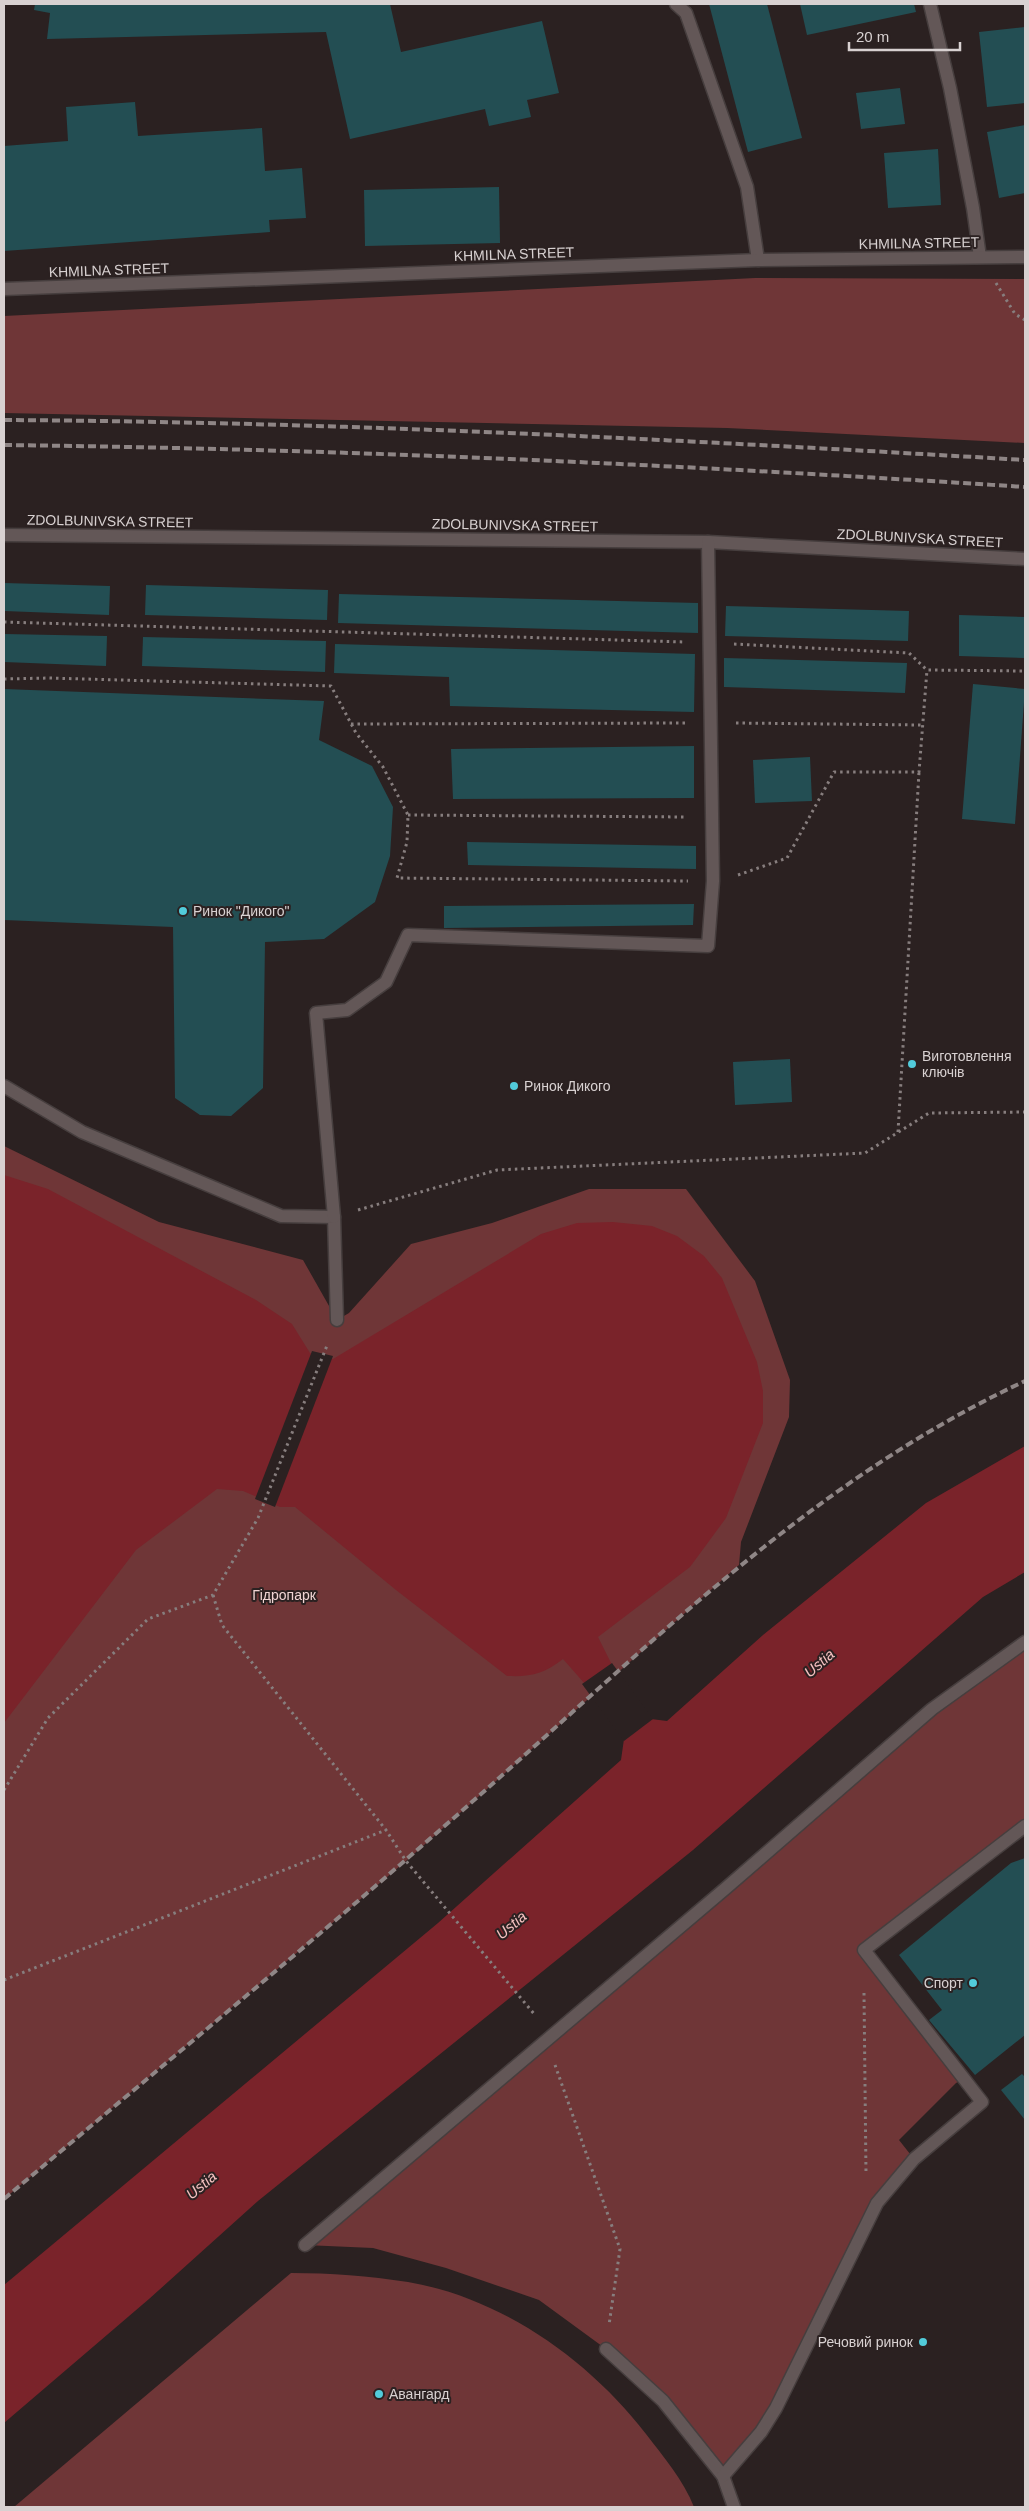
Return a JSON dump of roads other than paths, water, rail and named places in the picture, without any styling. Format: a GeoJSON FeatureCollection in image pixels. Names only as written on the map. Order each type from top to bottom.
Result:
{"type":"FeatureCollection","features":[{"type":"Feature","properties":{"kind":"street"},"geometry":{"type":"LineString","coordinates":[[676,4],[686,13],[747,187],[758,260]]}},
{"type":"Feature","properties":{"kind":"street"},"geometry":{"type":"LineString","coordinates":[[930,4],[953,106],[980,257]]}},
{"type":"Feature","properties":{"kind":"street","name":"KHMILNA STREET"},"geometry":{"type":"LineString","coordinates":[[4,289],[758,260],[1025,257]]}},
{"type":"Feature","properties":{"kind":"street","name":"ZDOLBUNIVSKA STREET"},"geometry":{"type":"LineString","coordinates":[[4,535],[708,542],[1025,559]]}},
{"type":"Feature","properties":{"kind":"street"},"geometry":{"type":"LineString","coordinates":[[337,1320],[334,1217],[316,1013],[347,1010],[386,982],[408,935],[708,946],[713,881],[708,542]]}},
{"type":"Feature","properties":{"kind":"street"},"geometry":{"type":"LineString","coordinates":[[4,1086],[82,1132],[281,1216],[334,1217]]}},
{"type":"Feature","properties":{"kind":"street"},"geometry":{"type":"LineString","coordinates":[[305,2245],[551,2034],[726,1888],[932,1709],[1025,1642]]}},
{"type":"Feature","properties":{"kind":"street"},"geometry":{"type":"LineString","coordinates":[[723,2476],[761,2432],[776,2408],[877,2203],[914,2159],[982,2102],[864,1950],[1025,1826]]}},
{"type":"Feature","properties":{"kind":"street"},"geometry":{"type":"LineString","coordinates":[[606,2349],[662,2401],[723,2476],[734,2507]]}},
{"type":"Feature","properties":{"kind":"water","name":"Ustia"},"geometry":{"type":"Polygon","coordinates":[[[4,1175],[48,1189],[256,1300],[292,1324],[310,1353],[333,1359],[541,1234],[577,1223],[613,1222],[652,1226],[677,1236],[704,1256],[722,1278],[757,1362],[763,1391],[763,1423],[726,1518],[690,1567],[598,1637],[612,1665],[651,1719],[667,1721],[763,1635],[926,1503],[1025,1446],[1025,1572],[983,1597],[693,1850],[258,2201],[149,2299],[4,2423],[4,2285],[438,1923],[621,1760],[624,1739],[585,1684],[563,1659],[537,1674],[507,1676],[396,1590],[295,1507],[280,1507],[243,1491],[217,1489],[136,1550],[4,1723],[4,1175]]]}},
{"type":"Feature","properties":{"kind":"railway"},"geometry":{"type":"LineString","coordinates":[[4,420],[260,424],[515,433],[1025,460]]}},
{"type":"Feature","properties":{"kind":"railway"},"geometry":{"type":"LineString","coordinates":[[4,445],[260,450],[515,459],[1025,487]]}},
{"type":"Feature","properties":{"kind":"railway"},"geometry":{"type":"LineString","coordinates":[[4,2199],[363,1897],[609,1679],[739,1567],[806,1514],[876,1465],[949,1420],[1025,1381]]}},
{"type":"Feature","properties":{"kind":"place","name":"Ринок \"Дикого\""},"geometry":{"type":"Point","coordinates":[183,911]}},
{"type":"Feature","properties":{"kind":"place","name":"Виготовлення ключів"},"geometry":{"type":"Point","coordinates":[912,1064]}},
{"type":"Feature","properties":{"kind":"place","name":"Ринок Дикого"},"geometry":{"type":"Point","coordinates":[514,1086]}},
{"type":"Feature","properties":{"kind":"place","name":"Спорт"},"geometry":{"type":"Point","coordinates":[973,1983]}},
{"type":"Feature","properties":{"kind":"place","name":"Речовий ринок"},"geometry":{"type":"Point","coordinates":[923,2342]}},
{"type":"Feature","properties":{"kind":"place","name":"Авангард"},"geometry":{"type":"Point","coordinates":[379,2394]}},
{"type":"Feature","properties":{"kind":"park label","name":"Гідропарк"},"geometry":{"type":"Point","coordinates":[284,1595]}}]}
